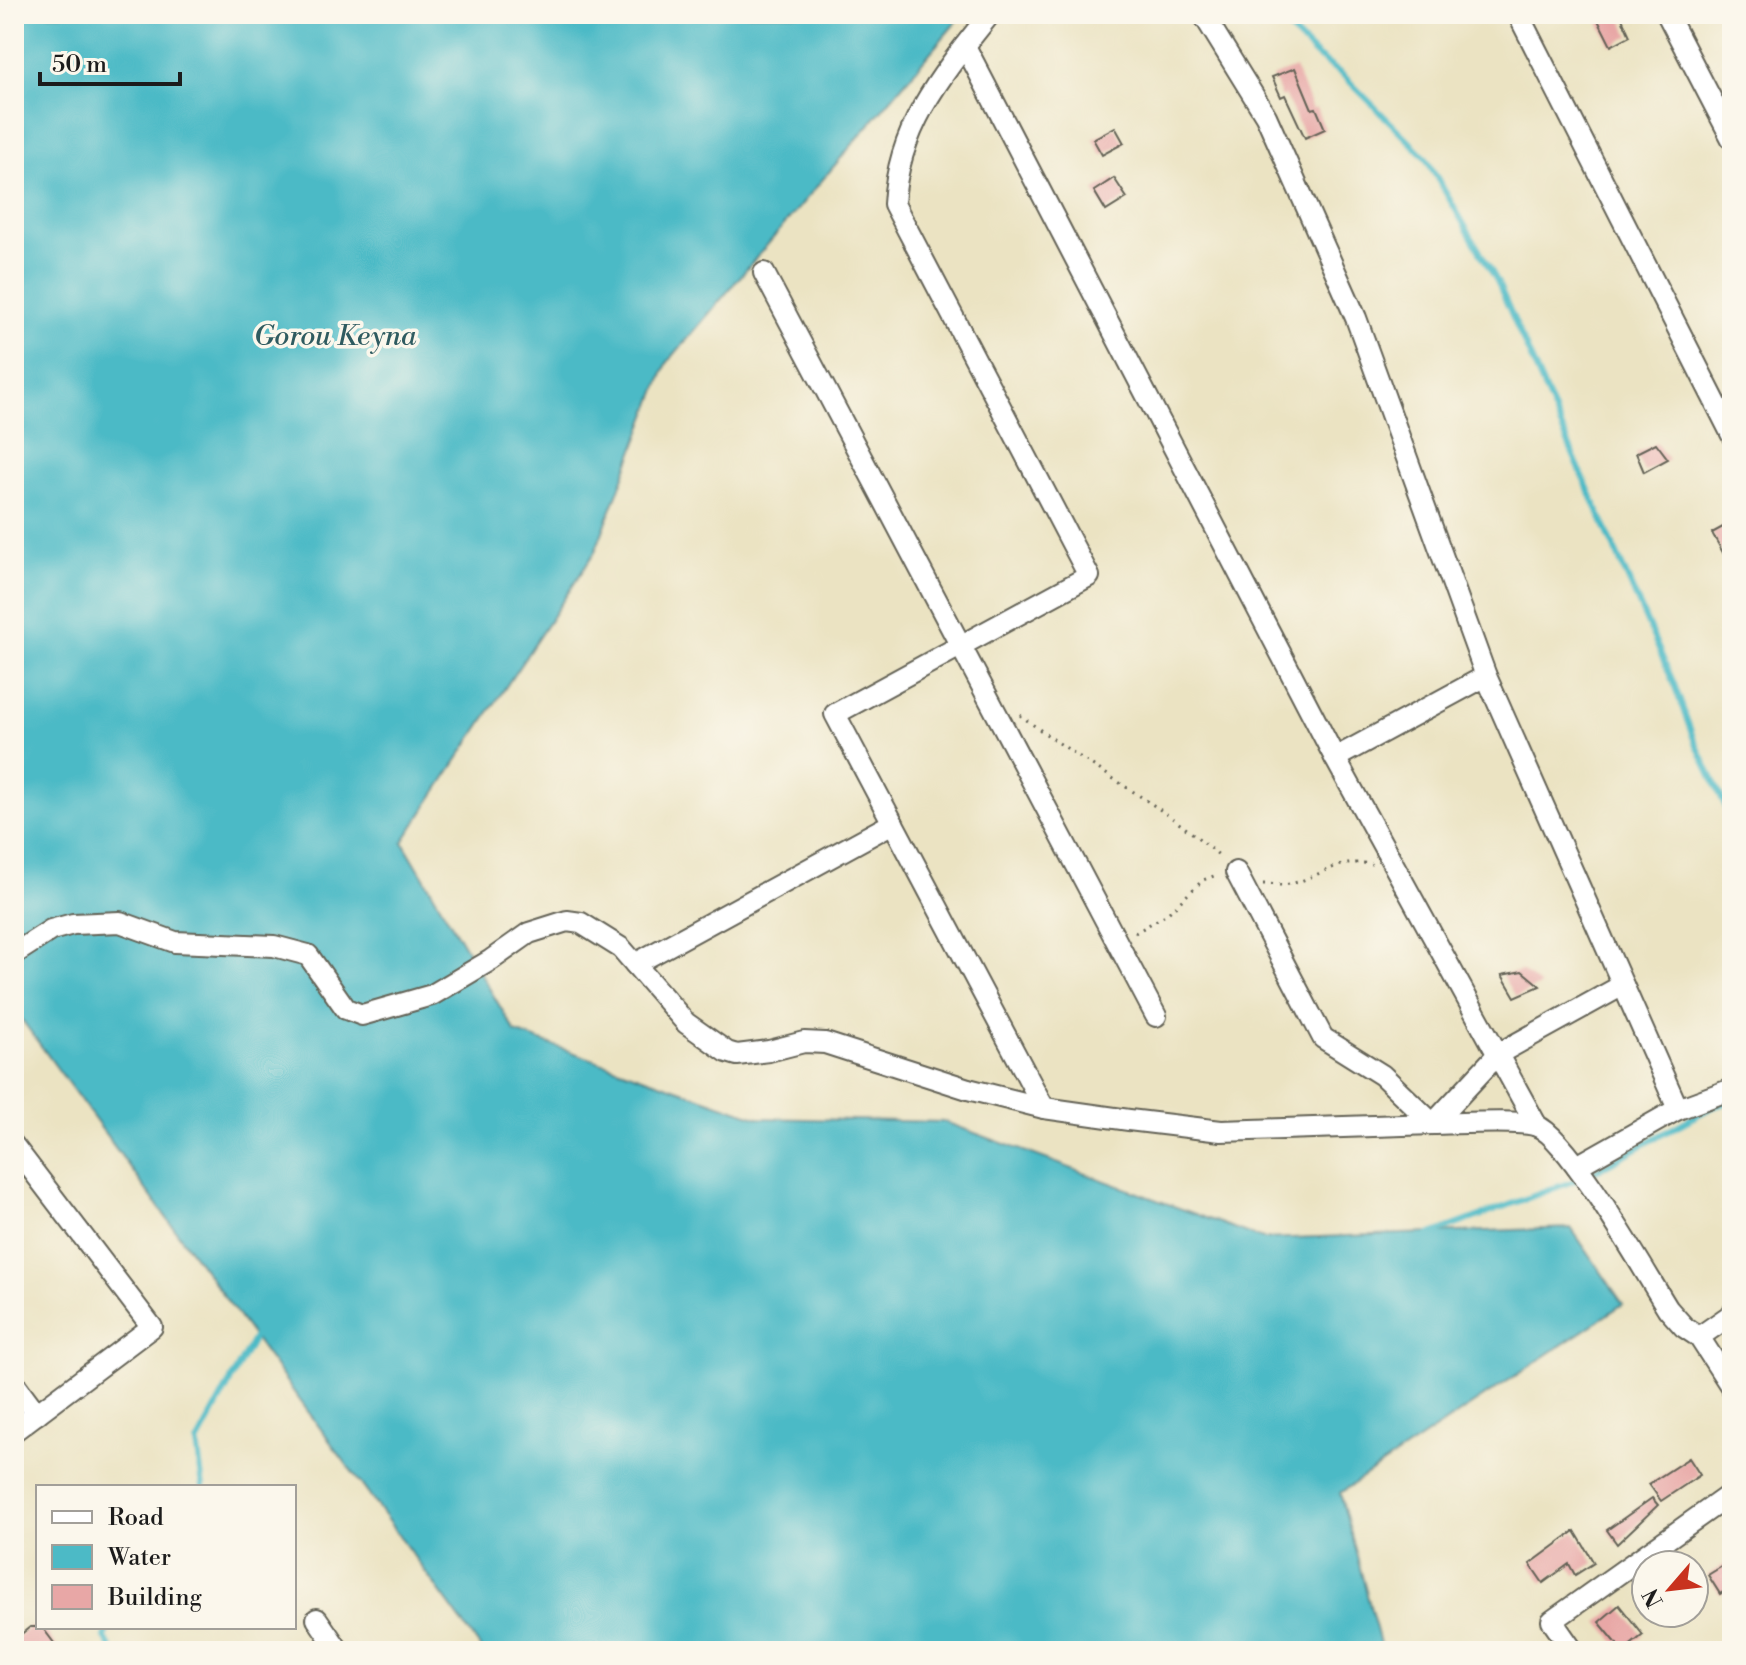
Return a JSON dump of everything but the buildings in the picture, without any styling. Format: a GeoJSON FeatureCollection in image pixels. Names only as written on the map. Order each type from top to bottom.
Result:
{"type":"FeatureCollection","features":[{"type":"Feature","properties":{"kind":"street"},"geometry":{"type":"LineString","coordinates":[[990,14],[943,74],[916,119],[901,152],[895,177],[894,204],[1089,576],[835,714],[1044,1108]]}},
{"type":"Feature","properties":{"kind":"street"},"geometry":{"type":"LineString","coordinates":[[1203,14],[1266,116],[1356,318],[1486,676],[1678,1109]]}},
{"type":"Feature","properties":{"kind":"street"},"geometry":{"type":"LineString","coordinates":[[1518,14],[1732,435]]}},
{"type":"Feature","properties":{"kind":"street"},"geometry":{"type":"LineString","coordinates":[[1667,14],[1732,139]]}},
{"type":"Feature","properties":{"kind":"street"},"geometry":{"type":"LineString","coordinates":[[965,46],[1335,758],[1537,1126],[1577,1166],[1668,1309],[1684,1327],[1699,1337],[1732,1388]]}},
{"type":"Feature","properties":{"kind":"street"},"geometry":{"type":"LineString","coordinates":[[764,273],[1156,1016]]}},
{"type":"Feature","properties":{"kind":"street"},"geometry":{"type":"LineString","coordinates":[[1335,758],[1486,676]]}},
{"type":"Feature","properties":{"kind":"street"},"geometry":{"type":"LineString","coordinates":[[635,964],[893,823]]}},
{"type":"Feature","properties":{"kind":"street"},"geometry":{"type":"LineString","coordinates":[[1236,872],[1323,1038],[1382,1075],[1433,1124]]}},
{"type":"Feature","properties":{"kind":"street"},"geometry":{"type":"LineString","coordinates":[[14,954],[51,930],[73,924],[120,922],[175,942],[274,946],[308,955],[346,1009],[362,1015],[432,995],[529,933],[567,921],[581,923],[621,948],[686,1023],[727,1052],[737,1055],[804,1042],[825,1043],[968,1089],[1044,1108],[1221,1131],[1433,1124],[1537,1126]]}},
{"type":"Feature","properties":{"kind":"street"},"geometry":{"type":"LineString","coordinates":[[1433,1124],[1498,1054],[1623,985]]}},
{"type":"Feature","properties":{"kind":"street"},"geometry":{"type":"LineString","coordinates":[[1577,1166],[1678,1109],[1732,1089]]}},
{"type":"Feature","properties":{"kind":"street"},"geometry":{"type":"LineString","coordinates":[[14,1146],[152,1327],[14,1431]]}},
{"type":"Feature","properties":{"kind":"street"},"geometry":{"type":"LineString","coordinates":[[1699,1337],[1732,1314]]}},
{"type":"Feature","properties":{"kind":"street"},"geometry":{"type":"LineString","coordinates":[[14,1383],[37,1414]]}},
{"type":"Feature","properties":{"kind":"street"},"geometry":{"type":"LineString","coordinates":[[1573,1651],[1552,1621],[1732,1493]]}},
{"type":"Feature","properties":{"kind":"street"},"geometry":{"type":"LineString","coordinates":[[317,1619],[339,1651]]}},
{"type":"Feature","properties":{"kind":"path"},"geometry":{"type":"LineString","coordinates":[[1015,711],[1058,745],[1197,836],[1236,872]]}},
{"type":"Feature","properties":{"kind":"water","name":"Gorou Keyna"},"geometry":{"type":"Polygon","coordinates":[[[14,14],[963,14],[667,363],[595,552],[403,842],[515,1032],[759,1118],[945,1122],[1263,1239],[1571,1228],[1623,1304],[1340,1493],[1382,1651],[483,1651],[14,1009],[14,14]]]}},
{"type":"Feature","properties":{"kind":"waterway"},"geometry":{"type":"LineString","coordinates":[[1274,14],[1317,56],[1344,76],[1425,157],[1497,281],[1674,684],[1693,737],[1732,820]]}},
{"type":"Feature","properties":{"kind":"waterway"},"geometry":{"type":"LineString","coordinates":[[1429,1235],[1584,1177],[1710,1108],[1732,1101]]}},
{"type":"Feature","properties":{"kind":"waterway"},"geometry":{"type":"LineString","coordinates":[[203,1485],[197,1443],[258,1330]]}},
{"type":"Feature","properties":{"kind":"waterway"},"geometry":{"type":"LineString","coordinates":[[107,1629],[105,1637],[112,1651]]}}]}
